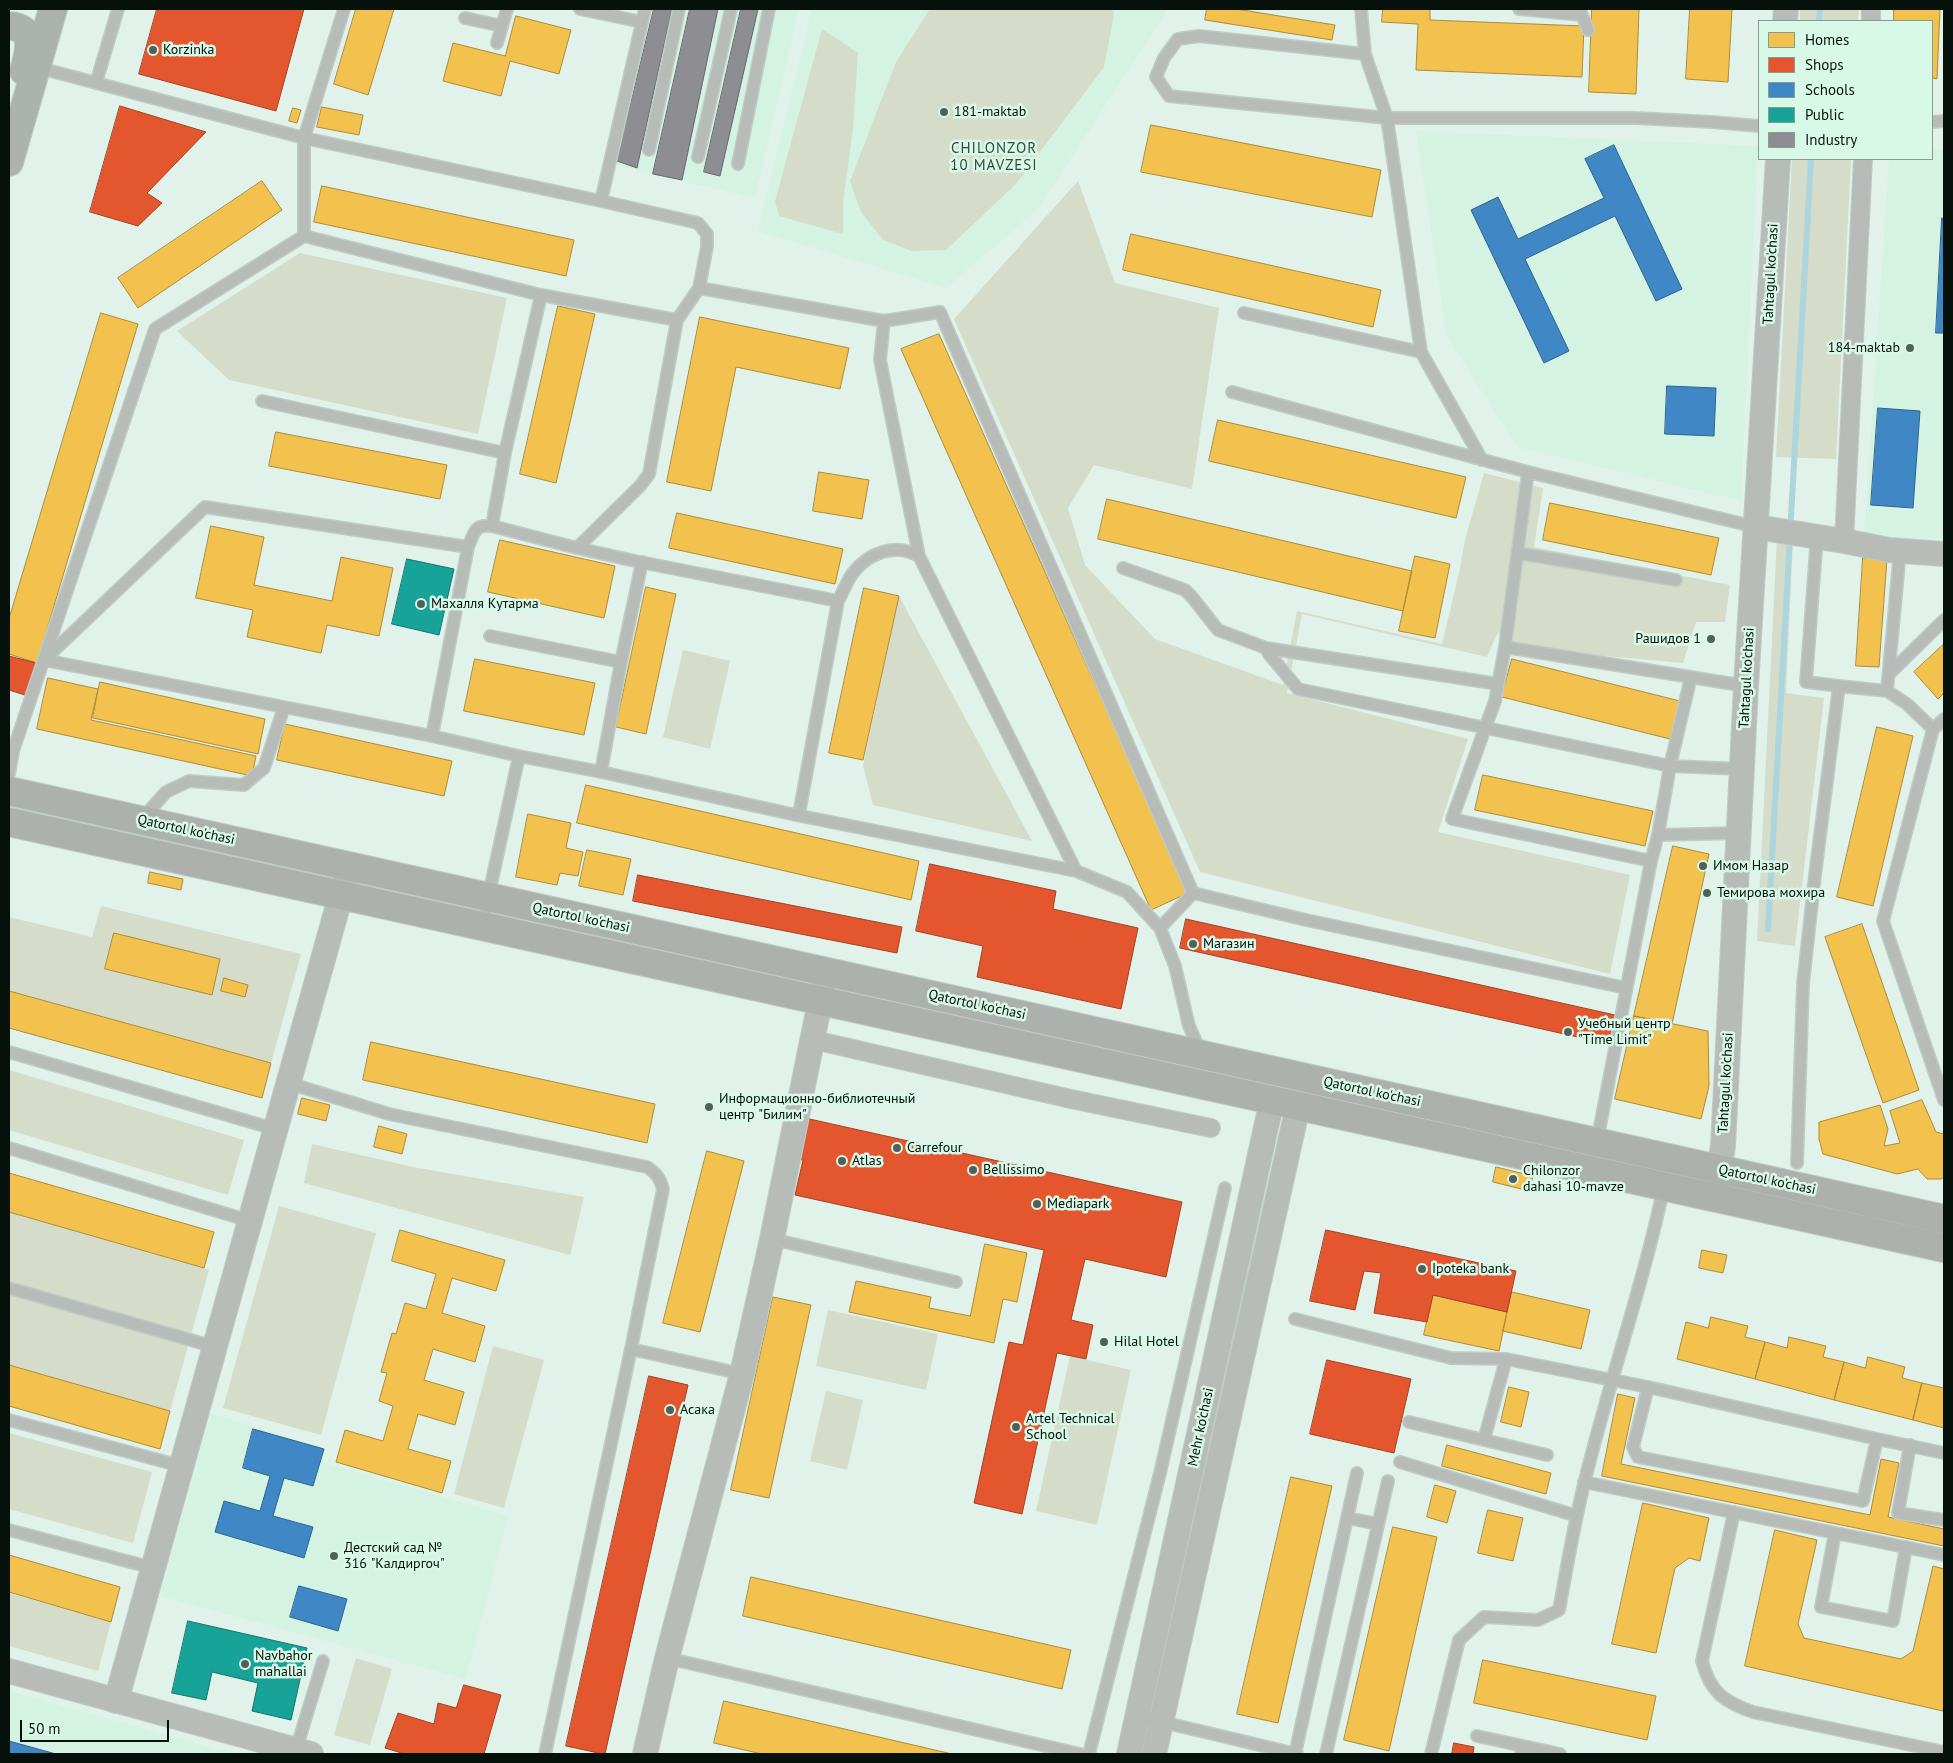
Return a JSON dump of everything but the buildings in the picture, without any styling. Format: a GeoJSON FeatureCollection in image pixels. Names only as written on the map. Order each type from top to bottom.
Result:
{"type":"FeatureCollection","features":[{"type":"Feature","properties":{"kind":"highway"},"geometry":{"type":"LineString","coordinates":[[9,162],[53,9]]}},
{"type":"Feature","properties":{"kind":"highway"},"geometry":{"type":"LineString","coordinates":[[9,26],[16,27],[24,33],[30,49],[9,123]]}},
{"type":"Feature","properties":{"kind":"main road","name":"Qatortol ko'chasi"},"geometry":{"type":"LineString","coordinates":[[9,791],[1944,1219]]}},
{"type":"Feature","properties":{"kind":"main road","name":"Qatortol ko'chasi"},"geometry":{"type":"LineString","coordinates":[[9,822],[1944,1248]]}},
{"type":"Feature","properties":{"kind":"main road"},"geometry":{"type":"LineString","coordinates":[[1285,1103],[1290,1074]]}},
{"type":"Feature","properties":{"kind":"street","name":"Tahtagul ko'chasi"},"geometry":{"type":"LineString","coordinates":[[1714,1197],[1723,1146],[1746,686],[1778,160]]}},
{"type":"Feature","properties":{"kind":"street"},"geometry":{"type":"LineString","coordinates":[[1844,541],[1863,160]]}},
{"type":"Feature","properties":{"kind":"street"},"geometry":{"type":"LineString","coordinates":[[1756,527],[1900,551],[1944,554]]}},
{"type":"Feature","properties":{"kind":"street"},"geometry":{"type":"LineString","coordinates":[[116,1701],[349,866]]}},
{"type":"Feature","properties":{"kind":"street"},"geometry":{"type":"LineString","coordinates":[[645,1754],[667,1658],[742,1374],[814,1040],[826,972]]}},
{"type":"Feature","properties":{"kind":"street"},"geometry":{"type":"LineString","coordinates":[[814,1040],[1071,1099],[1211,1128]]}},
{"type":"Feature","properties":{"kind":"street","name":"Mehr ko'chasi"},"geometry":{"type":"LineString","coordinates":[[1129,1754],[1285,1103]]}},
{"type":"Feature","properties":{"kind":"street","name":"Mehr ko'chasi"},"geometry":{"type":"LineString","coordinates":[[1154,1754],[1285,1103]]}},
{"type":"Feature","properties":{"kind":"street"},"geometry":{"type":"LineString","coordinates":[[9,1671],[303,1752]]}},
{"type":"Feature","properties":{"kind":"lane"},"geometry":{"type":"LineString","coordinates":[[96,83],[118,9]]}},
{"type":"Feature","properties":{"kind":"lane"},"geometry":{"type":"LineString","coordinates":[[304,236],[304,138],[344,9]]}},
{"type":"Feature","properties":{"kind":"lane"},"geometry":{"type":"LineString","coordinates":[[497,43],[507,9]]}},
{"type":"Feature","properties":{"kind":"lane"},"geometry":{"type":"LineString","coordinates":[[580,9],[642,22]]}},
{"type":"Feature","properties":{"kind":"lane"},"geometry":{"type":"LineString","coordinates":[[601,200],[645,9]]}},
{"type":"Feature","properties":{"kind":"lane"},"geometry":{"type":"LineString","coordinates":[[648,150],[679,9]]}},
{"type":"Feature","properties":{"kind":"lane"},"geometry":{"type":"LineString","coordinates":[[698,157],[731,9]]}},
{"type":"Feature","properties":{"kind":"lane"},"geometry":{"type":"LineString","coordinates":[[738,164],[769,9]]}},
{"type":"Feature","properties":{"kind":"lane"},"geometry":{"type":"LineString","coordinates":[[1361,9],[1365,54],[1387,118],[1421,352],[1482,460]]}},
{"type":"Feature","properties":{"kind":"lane"},"geometry":{"type":"LineString","coordinates":[[1519,9],[1582,15],[1588,30]]}},
{"type":"Feature","properties":{"kind":"lane"},"geometry":{"type":"LineString","coordinates":[[464,18],[502,26]]}},
{"type":"Feature","properties":{"kind":"lane"},"geometry":{"type":"LineString","coordinates":[[1365,54],[1199,36],[1178,39],[1164,58],[1156,77],[1169,96],[1387,118],[1635,118],[1758,126]]}},
{"type":"Feature","properties":{"kind":"lane"},"geometry":{"type":"LineString","coordinates":[[36,67],[304,138],[601,200],[698,223],[707,234],[707,247],[699,288],[677,320],[648,474],[640,486],[577,548]]}},
{"type":"Feature","properties":{"kind":"lane"},"geometry":{"type":"LineString","coordinates":[[9,774],[12,751],[155,330],[304,236],[541,295],[677,320]]}},
{"type":"Feature","properties":{"kind":"lane"},"geometry":{"type":"LineString","coordinates":[[699,288],[884,321],[940,312],[1193,893]]}},
{"type":"Feature","properties":{"kind":"lane"},"geometry":{"type":"LineString","coordinates":[[492,526],[505,453],[541,295]]}},
{"type":"Feature","properties":{"kind":"lane"},"geometry":{"type":"LineString","coordinates":[[1244,313],[1421,352]]}},
{"type":"Feature","properties":{"kind":"lane"},"geometry":{"type":"LineString","coordinates":[[884,321],[880,360],[919,556],[1076,871]]}},
{"type":"Feature","properties":{"kind":"lane"},"geometry":{"type":"LineString","coordinates":[[1232,392],[1528,472],[1756,527]]}},
{"type":"Feature","properties":{"kind":"lane"},"geometry":{"type":"LineString","coordinates":[[262,401],[505,453]]}},
{"type":"Feature","properties":{"kind":"lane"},"geometry":{"type":"LineString","coordinates":[[1528,472],[1506,647],[1495,701],[1452,819],[1651,861]]}},
{"type":"Feature","properties":{"kind":"lane"},"geometry":{"type":"LineString","coordinates":[[44,660],[206,507],[468,547]]}},
{"type":"Feature","properties":{"kind":"lane"},"geometry":{"type":"LineString","coordinates":[[432,736],[468,547],[477,528],[481,525],[642,562],[838,601]]}},
{"type":"Feature","properties":{"kind":"lane"},"geometry":{"type":"LineString","coordinates":[[1811,535],[1806,682],[1887,691],[1907,704],[1933,729]]}},
{"type":"Feature","properties":{"kind":"lane"},"geometry":{"type":"LineString","coordinates":[[796,814],[801,811],[838,601],[852,574],[874,556],[886,551],[898,550],[912,552],[919,556]]}},
{"type":"Feature","properties":{"kind":"lane"},"geometry":{"type":"LineString","coordinates":[[1887,691],[1900,551]]}},
{"type":"Feature","properties":{"kind":"lane"},"geometry":{"type":"LineString","coordinates":[[1518,553],[1676,580]]}},
{"type":"Feature","properties":{"kind":"lane"},"geometry":{"type":"LineString","coordinates":[[601,772],[642,562]]}},
{"type":"Feature","properties":{"kind":"lane"},"geometry":{"type":"LineString","coordinates":[[1123,568],[1185,590],[1218,630],[1266,648],[1498,684]]}},
{"type":"Feature","properties":{"kind":"lane"},"geometry":{"type":"LineString","coordinates":[[1889,674],[1944,620]]}},
{"type":"Feature","properties":{"kind":"lane"},"geometry":{"type":"LineString","coordinates":[[490,636],[622,662]]}},
{"type":"Feature","properties":{"kind":"lane"},"geometry":{"type":"LineString","coordinates":[[1506,647],[1746,686]]}},
{"type":"Feature","properties":{"kind":"lane"},"geometry":{"type":"LineString","coordinates":[[1266,648],[1298,689],[1670,766],[1742,769]]}},
{"type":"Feature","properties":{"kind":"lane"},"geometry":{"type":"LineString","coordinates":[[44,660],[432,736],[519,756],[1076,871],[1127,892],[1160,928],[1175,966],[1189,1026],[1202,1055]]}},
{"type":"Feature","properties":{"kind":"lane"},"geometry":{"type":"LineString","coordinates":[[1597,1142],[1651,861],[1658,836],[1670,766],[1691,677]]}},
{"type":"Feature","properties":{"kind":"lane"},"geometry":{"type":"LineString","coordinates":[[1798,1163],[1803,984],[1839,686]]}},
{"type":"Feature","properties":{"kind":"lane"},"geometry":{"type":"LineString","coordinates":[[141,820],[166,792],[189,781],[244,785],[264,768],[284,707]]}},
{"type":"Feature","properties":{"kind":"lane"},"geometry":{"type":"LineString","coordinates":[[1944,719],[1933,729],[1883,921],[1944,1100]]}},
{"type":"Feature","properties":{"kind":"lane"},"geometry":{"type":"LineString","coordinates":[[482,926],[519,756]]}},
{"type":"Feature","properties":{"kind":"lane"},"geometry":{"type":"LineString","coordinates":[[1658,836],[1739,833]]}},
{"type":"Feature","properties":{"kind":"lane"},"geometry":{"type":"LineString","coordinates":[[1160,928],[1193,893]]}},
{"type":"Feature","properties":{"kind":"lane"},"geometry":{"type":"LineString","coordinates":[[1193,893],[1306,920],[1626,988]]}},
{"type":"Feature","properties":{"kind":"lane"},"geometry":{"type":"LineString","coordinates":[[9,1052],[275,1129]]}},
{"type":"Feature","properties":{"kind":"lane"},"geometry":{"type":"LineString","coordinates":[[288,1083],[389,1114],[647,1167],[658,1176],[663,1189],[545,1754]]}},
{"type":"Feature","properties":{"kind":"lane"},"geometry":{"type":"LineString","coordinates":[[9,1148],[250,1221]]}},
{"type":"Feature","properties":{"kind":"lane"},"geometry":{"type":"LineString","coordinates":[[1431,1754],[1460,1640],[1484,1617],[1538,1620],[1558,1610],[1584,1482],[1611,1380],[1654,1236],[1664,1186]]}},
{"type":"Feature","properties":{"kind":"lane"},"geometry":{"type":"LineString","coordinates":[[1089,1754],[1160,1472],[1224,1188]]}},
{"type":"Feature","properties":{"kind":"lane"},"geometry":{"type":"LineString","coordinates":[[772,1239],[956,1282]]}},
{"type":"Feature","properties":{"kind":"lane"},"geometry":{"type":"LineString","coordinates":[[9,1288],[215,1347]]}},
{"type":"Feature","properties":{"kind":"lane"},"geometry":{"type":"LineString","coordinates":[[1295,1319],[1451,1358],[1506,1358],[1648,1387],[1944,1453]]}},
{"type":"Feature","properties":{"kind":"lane"},"geometry":{"type":"LineString","coordinates":[[631,1349],[742,1374]]}},
{"type":"Feature","properties":{"kind":"lane"},"geometry":{"type":"LineString","coordinates":[[1484,1440],[1506,1358]]}},
{"type":"Feature","properties":{"kind":"lane"},"geometry":{"type":"LineString","coordinates":[[1648,1387],[1633,1447],[1638,1457],[1863,1501],[1877,1438]]}},
{"type":"Feature","properties":{"kind":"lane"},"geometry":{"type":"LineString","coordinates":[[9,1420],[182,1466]]}},
{"type":"Feature","properties":{"kind":"lane"},"geometry":{"type":"LineString","coordinates":[[1409,1422],[1547,1455]]}},
{"type":"Feature","properties":{"kind":"lane"},"geometry":{"type":"LineString","coordinates":[[1910,1445],[1898,1513],[1944,1520]]}},
{"type":"Feature","properties":{"kind":"lane"},"geometry":{"type":"LineString","coordinates":[[1400,1462],[1577,1516]]}},
{"type":"Feature","properties":{"kind":"lane"},"geometry":{"type":"LineString","coordinates":[[1137,1716],[1296,1754],[1357,1473]]}},
{"type":"Feature","properties":{"kind":"lane"},"geometry":{"type":"LineString","coordinates":[[1326,1754],[1388,1481]]}},
{"type":"Feature","properties":{"kind":"lane"},"geometry":{"type":"LineString","coordinates":[[1584,1482],[1944,1555]]}},
{"type":"Feature","properties":{"kind":"lane"},"geometry":{"type":"LineString","coordinates":[[1734,1512],[1702,1661],[1706,1676],[1713,1688],[1738,1707],[1754,1712],[1944,1752]]}},
{"type":"Feature","properties":{"kind":"lane"},"geometry":{"type":"LineString","coordinates":[[1347,1518],[1378,1524]]}},
{"type":"Feature","properties":{"kind":"lane"},"geometry":{"type":"LineString","coordinates":[[9,1530],[153,1568]]}},
{"type":"Feature","properties":{"kind":"lane"},"geometry":{"type":"LineString","coordinates":[[1835,1533],[1821,1607],[1893,1621],[1906,1547]]}},
{"type":"Feature","properties":{"kind":"lane"},"geometry":{"type":"LineString","coordinates":[[667,1658],[1080,1754]]}},
{"type":"Feature","properties":{"kind":"lane"},"geometry":{"type":"LineString","coordinates":[[303,1752],[323,1660]]}},
{"type":"Feature","properties":{"kind":"lane"},"geometry":{"type":"LineString","coordinates":[[1477,1736],[1522,1750],[1560,1754]]}},
{"type":"Feature","properties":{"kind":"shaded area"},"geometry":{"type":"Polygon","coordinates":[[[650,9],[799,9],[755,198],[614,165],[650,9]]]}},
{"type":"Feature","properties":{"kind":"shaded area","name":"181-maktab"},"geometry":{"type":"Polygon","coordinates":[[[812,9],[1165,9],[1165,14],[1037,210],[946,288],[758,231],[812,9]]]}},
{"type":"Feature","properties":{"kind":"shaded area"},"geometry":{"type":"Polygon","coordinates":[[[930,9],[1113,9],[1114,15],[1104,67],[1016,184],[946,250],[912,251],[883,240],[861,212],[850,181],[896,62],[930,9]]]}},
{"type":"Feature","properties":{"kind":"shaded area"},"geometry":{"type":"Polygon","coordinates":[[[1800,9],[1859,9],[1858,20],[1800,20],[1800,9]]]}},
{"type":"Feature","properties":{"kind":"shaded area"},"geometry":{"type":"Polygon","coordinates":[[[822,29],[858,53],[853,129],[843,203],[843,234],[779,216],[775,201],[822,29]]]}},
{"type":"Feature","properties":{"kind":"shaded area"},"geometry":{"type":"Polygon","coordinates":[[[1416,131],[1758,146],[1741,501],[1518,447],[1447,337],[1416,131]]]}},
{"type":"Feature","properties":{"kind":"shaded area","name":"184-maktab"},"geometry":{"type":"Polygon","coordinates":[[[1933,149],[1944,150],[1944,539],[1864,537],[1889,160],[1933,160],[1933,149]]]}},
{"type":"Feature","properties":{"kind":"shaded area"},"geometry":{"type":"Polygon","coordinates":[[[1792,160],[1851,160],[1836,459],[1776,457],[1792,160]]]}},
{"type":"Feature","properties":{"kind":"shaded area"},"geometry":{"type":"Polygon","coordinates":[[[1078,181],[1115,283],[1219,308],[1192,489],[1094,465],[1068,508],[1085,565],[1155,639],[1283,685],[1297,611],[1442,644],[1465,540],[1484,473],[1543,488],[1534,547],[1730,585],[1725,622],[1696,622],[1683,663],[1505,647],[1498,632],[1487,657],[1302,614],[1287,693],[1468,739],[1438,832],[1630,875],[1610,974],[1200,872],[954,319],[1078,181]]]}},
{"type":"Feature","properties":{"kind":"shaded area"},"geometry":{"type":"Polygon","coordinates":[[[300,253],[507,298],[478,434],[229,380],[177,331],[300,253]]]}},
{"type":"Feature","properties":{"kind":"shaded area"},"geometry":{"type":"Polygon","coordinates":[[[1777,538],[1793,539],[1786,693],[1824,698],[1795,946],[1757,941],[1777,538]]]}},
{"type":"Feature","properties":{"kind":"shaded area"},"geometry":{"type":"Polygon","coordinates":[[[899,596],[1032,841],[873,805],[863,766],[899,596]]]}},
{"type":"Feature","properties":{"kind":"shaded area"},"geometry":{"type":"Polygon","coordinates":[[[683,650],[730,661],[710,749],[663,737],[683,650]]]}},
{"type":"Feature","properties":{"kind":"shaded area"},"geometry":{"type":"Polygon","coordinates":[[[101,906],[301,954],[271,1063],[9,991],[9,917],[92,937],[101,906]]]}},
{"type":"Feature","properties":{"kind":"shaded area"},"geometry":{"type":"Polygon","coordinates":[[[9,1070],[244,1140],[228,1195],[9,1130],[9,1070]]]}},
{"type":"Feature","properties":{"kind":"shaded area"},"geometry":{"type":"Polygon","coordinates":[[[312,1144],[413,1167],[584,1197],[570,1255],[304,1183],[312,1144]]]}},
{"type":"Feature","properties":{"kind":"shaded area"},"geometry":{"type":"Polygon","coordinates":[[[279,1206],[376,1233],[321,1435],[223,1408],[279,1206]]]}},
{"type":"Feature","properties":{"kind":"shaded area"},"geometry":{"type":"Polygon","coordinates":[[[9,1212],[209,1270],[170,1411],[9,1365],[9,1212]]]}},
{"type":"Feature","properties":{"kind":"shaded area"},"geometry":{"type":"Polygon","coordinates":[[[828,1310],[938,1334],[926,1390],[816,1366],[828,1310]]]}},
{"type":"Feature","properties":{"kind":"shaded area"},"geometry":{"type":"Polygon","coordinates":[[[493,1346],[544,1360],[504,1508],[454,1494],[493,1346]]]}},
{"type":"Feature","properties":{"kind":"shaded area"},"geometry":{"type":"Polygon","coordinates":[[[1070,1356],[1131,1370],[1097,1525],[1036,1511],[1070,1356]]]}},
{"type":"Feature","properties":{"kind":"shaded area"},"geometry":{"type":"Polygon","coordinates":[[[826,1391],[863,1400],[847,1470],[810,1461],[826,1391]]]}},
{"type":"Feature","properties":{"kind":"shaded area","name":"Дестский сад № 316 \"Калдиргоч\""},"geometry":{"type":"Polygon","coordinates":[[[211,1413],[325,1449],[322,1462],[508,1516],[466,1679],[160,1596],[211,1413]]]}},
{"type":"Feature","properties":{"kind":"shaded area"},"geometry":{"type":"Polygon","coordinates":[[[9,1433],[152,1472],[133,1543],[9,1509],[9,1433]]]}},
{"type":"Feature","properties":{"kind":"shaded area"},"geometry":{"type":"Polygon","coordinates":[[[9,1593],[111,1622],[98,1671],[9,1646],[9,1593]]]}},
{"type":"Feature","properties":{"kind":"shaded area"},"geometry":{"type":"Polygon","coordinates":[[[356,1658],[392,1669],[370,1745],[334,1735],[356,1658]]]}},
{"type":"Feature","properties":{"kind":"shaded area"},"geometry":{"type":"Polygon","coordinates":[[[9,1691],[236,1754],[9,1754],[9,1691]]]}},
{"type":"Feature","properties":{"kind":"waterway"},"geometry":{"type":"LineString","coordinates":[[1819,20],[1820,9]]}},
{"type":"Feature","properties":{"kind":"waterway"},"geometry":{"type":"LineString","coordinates":[[1768,929],[1811,160]]}},
{"type":"Feature","properties":{"kind":"place","name":"Korzinka"},"geometry":{"type":"Point","coordinates":[153,50]}},
{"type":"Feature","properties":{"kind":"place","name":"181-maktab"},"geometry":{"type":"Point","coordinates":[944,112]}},
{"type":"Feature","properties":{"kind":"place","name":"184-maktab"},"geometry":{"type":"Point","coordinates":[1910,348]}},
{"type":"Feature","properties":{"kind":"place","name":"Махалля Кутарма"},"geometry":{"type":"Point","coordinates":[421,604]}},
{"type":"Feature","properties":{"kind":"place","name":"Рашидов 1"},"geometry":{"type":"Point","coordinates":[1711,639]}},
{"type":"Feature","properties":{"kind":"place","name":"Имом Назар"},"geometry":{"type":"Point","coordinates":[1703,866]}},
{"type":"Feature","properties":{"kind":"place","name":"Темирова мохира"},"geometry":{"type":"Point","coordinates":[1707,893]}},
{"type":"Feature","properties":{"kind":"place","name":"Магазин"},"geometry":{"type":"Point","coordinates":[1193,944]}},
{"type":"Feature","properties":{"kind":"place","name":"Учебный центр \"Time Limit\""},"geometry":{"type":"Point","coordinates":[1568,1032]}},
{"type":"Feature","properties":{"kind":"place","name":"Информационно-библиотечный центр \"Билим\""},"geometry":{"type":"Point","coordinates":[709,1107]}},
{"type":"Feature","properties":{"kind":"place","name":"Carrefour"},"geometry":{"type":"Point","coordinates":[897,1148]}},
{"type":"Feature","properties":{"kind":"place","name":"Atlas"},"geometry":{"type":"Point","coordinates":[842,1161]}},
{"type":"Feature","properties":{"kind":"place","name":"Bellissimo"},"geometry":{"type":"Point","coordinates":[973,1170]}},
{"type":"Feature","properties":{"kind":"place","name":"Chilonzor dahasi 10-mavze"},"geometry":{"type":"Point","coordinates":[1513,1179]}},
{"type":"Feature","properties":{"kind":"place","name":"Mediapark"},"geometry":{"type":"Point","coordinates":[1037,1204]}},
{"type":"Feature","properties":{"kind":"place","name":"Ipoteka bank"},"geometry":{"type":"Point","coordinates":[1422,1269]}},
{"type":"Feature","properties":{"kind":"place","name":"Hilal Hotel"},"geometry":{"type":"Point","coordinates":[1104,1342]}},
{"type":"Feature","properties":{"kind":"place","name":"Асака"},"geometry":{"type":"Point","coordinates":[670,1410]}},
{"type":"Feature","properties":{"kind":"place","name":"Artel Technical School"},"geometry":{"type":"Point","coordinates":[1016,1427]}},
{"type":"Feature","properties":{"kind":"place","name":"Дестский сад № 316 \"Калдиргоч\""},"geometry":{"type":"Point","coordinates":[334,1556]}},
{"type":"Feature","properties":{"kind":"place","name":"Navbahor mahallai"},"geometry":{"type":"Point","coordinates":[245,1664]}},
{"type":"Feature","properties":{"kind":"district","name":"CHILONZOR 10 MAVZESI"},"geometry":{"type":"Point","coordinates":[994,158]}}]}
